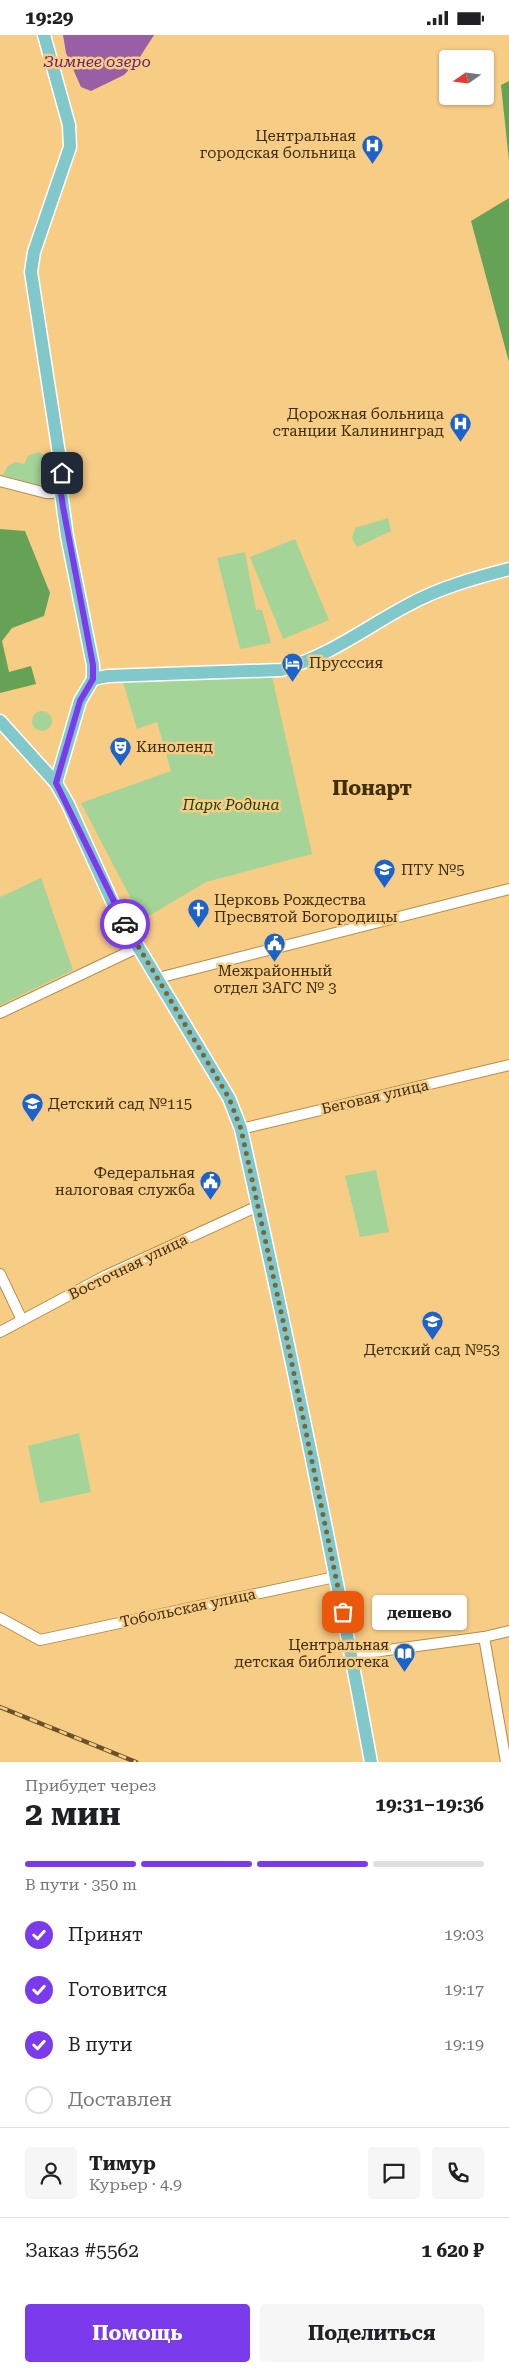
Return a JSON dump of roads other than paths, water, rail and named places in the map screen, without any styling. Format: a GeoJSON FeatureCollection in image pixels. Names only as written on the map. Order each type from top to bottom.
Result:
{"type":"FeatureCollection","features":[{"type":"Feature","properties":{"kind":"main road"},"geometry":{"type":"LineString","coordinates":[[44,35],[70,135],[70,147],[34,252],[31,272],[62,473],[61,493],[93,665],[93,679],[80,701],[56,783]]}},
{"type":"Feature","properties":{"kind":"main road"},"geometry":{"type":"LineString","coordinates":[[93,679],[108,676],[281,670],[308,662],[347,643],[406,606],[433,593],[509,569]]}},
{"type":"Feature","properties":{"kind":"main road"},"geometry":{"type":"LineString","coordinates":[[0,721],[56,783],[70,809],[116,910],[229,1098],[241,1129],[335,1577],[371,1762]]}},
{"type":"Feature","properties":{"kind":"street"},"geometry":{"type":"LineString","coordinates":[[0,481],[46,493],[61,493]]}},
{"type":"Feature","properties":{"kind":"street"},"geometry":{"type":"LineString","coordinates":[[158,978],[509,889]]}},
{"type":"Feature","properties":{"kind":"street"},"geometry":{"type":"LineString","coordinates":[[0,1013],[139,947]]}},
{"type":"Feature","properties":{"kind":"street","name":"Беговая улица"},"geometry":{"type":"LineString","coordinates":[[241,1129],[509,1065]]}},
{"type":"Feature","properties":{"kind":"street","name":"Восточная улица"},"geometry":{"type":"LineString","coordinates":[[0,1332],[106,1276],[258,1206]]}},
{"type":"Feature","properties":{"kind":"street"},"geometry":{"type":"LineString","coordinates":[[0,1274],[22,1320]]}},
{"type":"Feature","properties":{"kind":"street","name":"Тобольская улица"},"geometry":{"type":"LineString","coordinates":[[0,1618],[40,1640],[335,1577]]}},
{"type":"Feature","properties":{"kind":"street"},"geometry":{"type":"LineString","coordinates":[[351,1655],[484,1637],[509,1631]]}},
{"type":"Feature","properties":{"kind":"street"},"geometry":{"type":"LineString","coordinates":[[484,1637],[506,1762]]}},
{"type":"Feature","properties":{"kind":"water","name":"Зимнее озеро"},"geometry":{"type":"Polygon","coordinates":[[[63,35],[154,35],[138,60],[124,75],[91,91],[81,87],[66,53],[63,35]]]}},
{"type":"Feature","properties":{"kind":"railway"},"geometry":{"type":"LineString","coordinates":[[0,1707],[136,1762]]}},
{"type":"Feature","properties":{"kind":"place","name":"Центральная городская больница"},"geometry":{"type":"Point","coordinates":[372,164]}},
{"type":"Feature","properties":{"kind":"place","name":"Дорожная больница станции Калининград"},"geometry":{"type":"Point","coordinates":[460,442]}},
{"type":"Feature","properties":{"kind":"place","name":"Прусссия"},"geometry":{"type":"Point","coordinates":[293,682]}},
{"type":"Feature","properties":{"kind":"place","name":"Киноленд"},"geometry":{"type":"Point","coordinates":[120,766]}},
{"type":"Feature","properties":{"kind":"place","name":"ПТУ №5"},"geometry":{"type":"Point","coordinates":[385,889]}},
{"type":"Feature","properties":{"kind":"place","name":"Церковь Рождества Пресвятой Богородицы"},"geometry":{"type":"Point","coordinates":[198,928]}},
{"type":"Feature","properties":{"kind":"place","name":"Межрайонный отдел ЗАГС № 3"},"geometry":{"type":"Point","coordinates":[275,962]}},
{"type":"Feature","properties":{"kind":"place","name":"Детский сад №115"},"geometry":{"type":"Point","coordinates":[32,1123]}},
{"type":"Feature","properties":{"kind":"place","name":"Федеральная налоговая служба"},"geometry":{"type":"Point","coordinates":[211,1201]}},
{"type":"Feature","properties":{"kind":"place","name":"Детский сад №53"},"geometry":{"type":"Point","coordinates":[432,1341]}},
{"type":"Feature","properties":{"kind":"place","name":"дешево"},"geometry":{"type":"Point","coordinates":[343,1612]}},
{"type":"Feature","properties":{"kind":"place","name":"Центральная детская библиотека"},"geometry":{"type":"Point","coordinates":[405,1673]}},
{"type":"Feature","properties":{"kind":"district","name":"Понарт"},"geometry":{"type":"Point","coordinates":[372,788]}},
{"type":"Feature","properties":{"kind":"park label","name":"Парк Родина"},"geometry":{"type":"Point","coordinates":[231,805]}}]}
